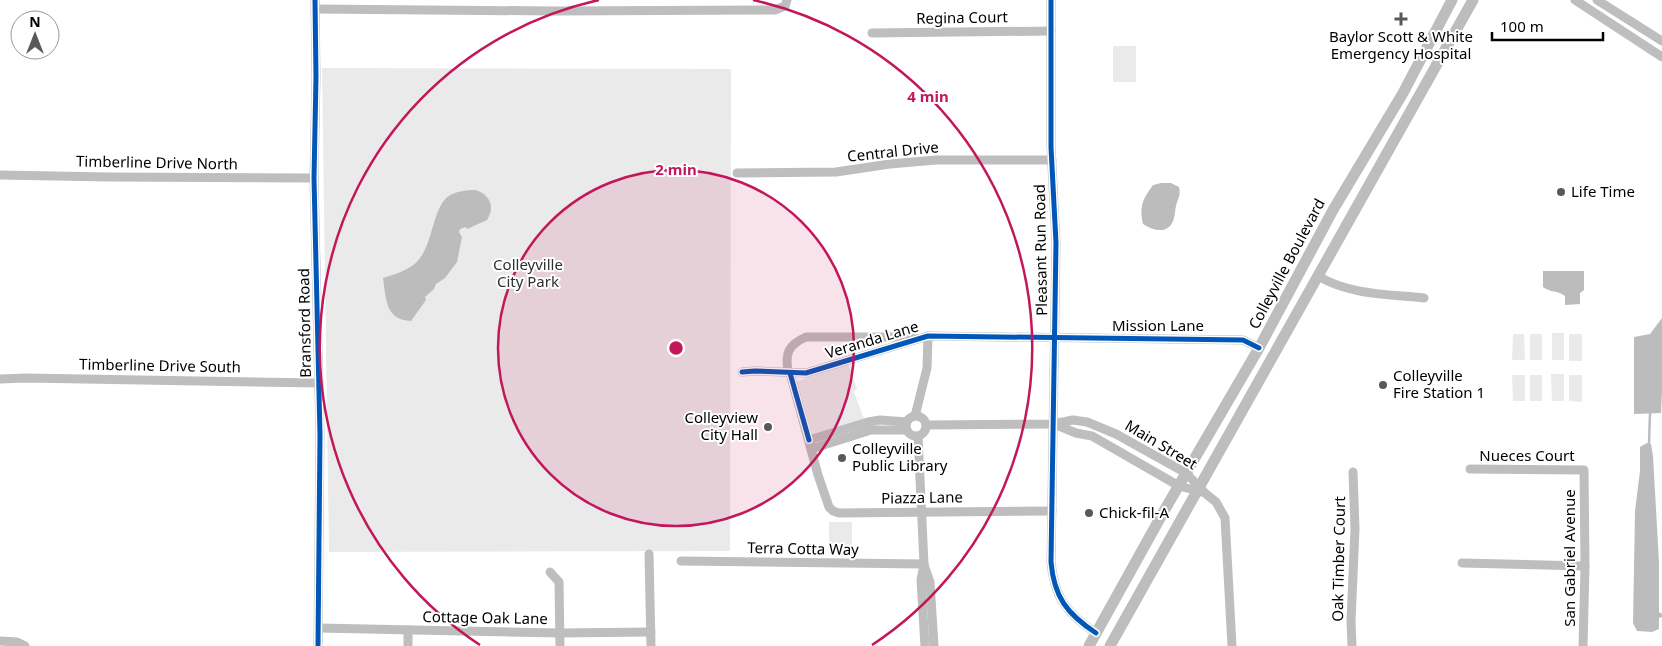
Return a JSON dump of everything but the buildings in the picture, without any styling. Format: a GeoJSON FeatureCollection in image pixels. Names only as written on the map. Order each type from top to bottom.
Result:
{"type":"FeatureCollection","features":[{"type":"Feature","properties":{"kind":"main road","name":"Colleyville Boulevard"},"geometry":{"type":"LineString","coordinates":[[1089,646],[1259,348],[1332,210],[1403,92],[1452,0]]}},
{"type":"Feature","properties":{"kind":"main road","name":"Colleyville Boulevard"},"geometry":{"type":"LineString","coordinates":[[1110,646],[1200,490],[1473,0]]}},
{"type":"Feature","properties":{"kind":"main road"},"geometry":{"type":"LineString","coordinates":[[1304,263],[1318,276]]}},
{"type":"Feature","properties":{"kind":"main road"},"geometry":{"type":"LineString","coordinates":[[1259,348],[1273,356]]}},
{"type":"Feature","properties":{"kind":"street"},"geometry":{"type":"LineString","coordinates":[[559,0],[559,10]]}},
{"type":"Feature","properties":{"kind":"street","name":"Pleasant Run Road"},"geometry":{"type":"LineString","coordinates":[[1051,0],[1052,160],[1056,243],[1051,562],[1052,576],[1057,591],[1069,612],[1078,622],[1096,633]]}},
{"type":"Feature","properties":{"kind":"street"},"geometry":{"type":"LineString","coordinates":[[1575,0],[1662,57]]}},
{"type":"Feature","properties":{"kind":"street"},"geometry":{"type":"LineString","coordinates":[[1597,0],[1662,41]]}},
{"type":"Feature","properties":{"kind":"street"},"geometry":{"type":"LineString","coordinates":[[315,5],[559,10],[765,10],[785,4]]}},
{"type":"Feature","properties":{"kind":"street","name":"Bransford Road"},"geometry":{"type":"LineString","coordinates":[[315,5],[314,178],[319,383],[318,646]]}},
{"type":"Feature","properties":{"kind":"street"},"geometry":{"type":"LineString","coordinates":[[1612,24],[1618,13]]}},
{"type":"Feature","properties":{"kind":"street","name":"Regina Court"},"geometry":{"type":"LineString","coordinates":[[872,33],[1051,31]]}},
{"type":"Feature","properties":{"kind":"street","name":"Central Drive"},"geometry":{"type":"LineString","coordinates":[[737,173],[836,172],[890,164],[936,160],[1052,160]]}},
{"type":"Feature","properties":{"kind":"street","name":"Timberline Drive North"},"geometry":{"type":"LineString","coordinates":[[0,175],[314,178]]}},
{"type":"Feature","properties":{"kind":"street"},"geometry":{"type":"LineString","coordinates":[[1318,276],[1338,286],[1354,291],[1424,298]]}},
{"type":"Feature","properties":{"kind":"street"},"geometry":{"type":"LineString","coordinates":[[928,336],[927,368],[915,416],[912,416],[907,426],[870,430],[810,444],[786,363],[791,346],[806,337],[928,336]]}},
{"type":"Feature","properties":{"kind":"street","name":"Veranda Lane"},"geometry":{"type":"LineString","coordinates":[[742,372],[806,373],[928,336],[1054,338]]}},
{"type":"Feature","properties":{"kind":"street","name":"Mission Lane"},"geometry":{"type":"LineString","coordinates":[[1054,338],[1243,340],[1259,348]]}},
{"type":"Feature","properties":{"kind":"street","name":"Timberline Drive South"},"geometry":{"type":"LineString","coordinates":[[0,379],[319,383]]}},
{"type":"Feature","properties":{"kind":"street"},"geometry":{"type":"LineString","coordinates":[[907,426],[913,436],[918,436],[924,432],[926,425],[924,419],[915,416]]}},
{"type":"Feature","properties":{"kind":"street","name":"Main Street"},"geometry":{"type":"LineString","coordinates":[[926,425],[1053,424],[1073,420],[1087,422],[1116,434],[1186,473],[1200,490]]}},
{"type":"Feature","properties":{"kind":"street","name":"Main Street"},"geometry":{"type":"LineString","coordinates":[[1053,424],[1076,433],[1092,436],[1179,486],[1200,490]]}},
{"type":"Feature","properties":{"kind":"street"},"geometry":{"type":"LineString","coordinates":[[918,436],[924,564],[921,580],[925,646]]}},
{"type":"Feature","properties":{"kind":"street","name":"Piazza Lane"},"geometry":{"type":"LineString","coordinates":[[810,444],[829,507],[839,513],[1052,511]]}},
{"type":"Feature","properties":{"kind":"street","name":"Nueces Court"},"geometry":{"type":"LineString","coordinates":[[1470,469],[1584,470]]}},
{"type":"Feature","properties":{"kind":"street","name":"San Gabriel Avenue"},"geometry":{"type":"LineString","coordinates":[[1583,646],[1585,566],[1584,470]]}},
{"type":"Feature","properties":{"kind":"street","name":"Oak Timber Court"},"geometry":{"type":"LineString","coordinates":[[1352,646],[1351,621],[1355,529],[1353,472]]}},
{"type":"Feature","properties":{"kind":"street"},"geometry":{"type":"LineString","coordinates":[[1200,490],[1216,502],[1225,518],[1229,624],[1232,646]]}},
{"type":"Feature","properties":{"kind":"street"},"geometry":{"type":"LineString","coordinates":[[649,554],[651,646]]}},
{"type":"Feature","properties":{"kind":"street","name":"Terra Cotta Way"},"geometry":{"type":"LineString","coordinates":[[681,562],[924,564]]}},
{"type":"Feature","properties":{"kind":"street"},"geometry":{"type":"LineString","coordinates":[[1462,563],[1585,566]]}},
{"type":"Feature","properties":{"kind":"street"},"geometry":{"type":"LineString","coordinates":[[924,564],[930,582],[934,646]]}},
{"type":"Feature","properties":{"kind":"street"},"geometry":{"type":"LineString","coordinates":[[550,572],[558,582],[560,646]]}},
{"type":"Feature","properties":{"kind":"street","name":"Cottage Oak Lane"},"geometry":{"type":"LineString","coordinates":[[319,628],[559,633],[651,632]]}},
{"type":"Feature","properties":{"kind":"street"},"geometry":{"type":"LineString","coordinates":[[408,630],[408,646]]}},
{"type":"Feature","properties":{"kind":"street"},"geometry":{"type":"LineString","coordinates":[[0,641],[17,642],[25,646]]}},
{"type":"Feature","properties":{"kind":"green space"},"geometry":{"type":"Polygon","coordinates":[[[1113,46],[1136,46],[1136,82],[1113,82],[1113,46]]]}},
{"type":"Feature","properties":{"kind":"green space","name":"Colleyville City Park"},"geometry":{"type":"Polygon","coordinates":[[[322,68],[731,69],[730,551],[329,552],[322,68]]]}},
{"type":"Feature","properties":{"kind":"green space"},"geometry":{"type":"Polygon","coordinates":[[[1552,333],[1564,333],[1564,360],[1552,360],[1552,333]]]}},
{"type":"Feature","properties":{"kind":"green space"},"geometry":{"type":"Polygon","coordinates":[[[1513,334],[1524,334],[1525,360],[1512,360],[1513,334]]]}},
{"type":"Feature","properties":{"kind":"green space"},"geometry":{"type":"Polygon","coordinates":[[[1530,334],[1542,334],[1542,360],[1530,360],[1530,334]]]}},
{"type":"Feature","properties":{"kind":"green space"},"geometry":{"type":"Polygon","coordinates":[[[1569,334],[1582,334],[1582,361],[1569,361],[1569,334]]]}},
{"type":"Feature","properties":{"kind":"green space"},"geometry":{"type":"Polygon","coordinates":[[[848,364],[857,388],[854,392],[864,419],[807,436],[792,383],[848,364]]]}},
{"type":"Feature","properties":{"kind":"green space"},"geometry":{"type":"Polygon","coordinates":[[[1551,374],[1564,374],[1564,401],[1552,401],[1551,374]]]}},
{"type":"Feature","properties":{"kind":"green space"},"geometry":{"type":"Polygon","coordinates":[[[1512,375],[1525,375],[1525,401],[1513,401],[1512,375]]]}},
{"type":"Feature","properties":{"kind":"green space"},"geometry":{"type":"Polygon","coordinates":[[[1530,375],[1542,375],[1542,401],[1530,401],[1530,375]]]}},
{"type":"Feature","properties":{"kind":"green space"},"geometry":{"type":"Polygon","coordinates":[[[1569,375],[1582,375],[1582,402],[1569,401],[1569,375]]]}},
{"type":"Feature","properties":{"kind":"green space"},"geometry":{"type":"Polygon","coordinates":[[[829,522],[852,522],[852,554],[829,554],[829,522]]]}},
{"type":"Feature","properties":{"kind":"shaded area"},"geometry":{"type":"Polygon","coordinates":[[[1171,183],[1179,187],[1180,192],[1172,223],[1166,229],[1157,230],[1143,224],[1142,207],[1144,199],[1153,185],[1171,183]]]}},
{"type":"Feature","properties":{"kind":"shaded area"},"geometry":{"type":"Polygon","coordinates":[[[476,190],[485,195],[490,202],[491,211],[487,220],[467,229],[466,227],[460,229],[459,232],[462,237],[457,262],[445,278],[436,284],[434,289],[425,297],[426,300],[411,321],[396,317],[388,307],[383,278],[409,268],[419,259],[429,240],[439,209],[450,195],[476,190]]]}},
{"type":"Feature","properties":{"kind":"shaded area"},"geometry":{"type":"Polygon","coordinates":[[[1543,271],[1584,271],[1584,290],[1580,293],[1580,304],[1565,305],[1565,296],[1543,287],[1543,271]]]}},
{"type":"Feature","properties":{"kind":"shaded area"},"geometry":{"type":"Polygon","coordinates":[[[1662,318],[1661,413],[1634,414],[1634,337],[1650,334],[1662,318]]]}},
{"type":"Feature","properties":{"kind":"shaded area"},"geometry":{"type":"Polygon","coordinates":[[[1647,443],[1651,444],[1653,456],[1659,562],[1659,612],[1662,614],[1662,617],[1659,618],[1659,629],[1652,632],[1637,631],[1633,623],[1635,511],[1640,471],[1640,447],[1647,443]]]}},
{"type":"Feature","properties":{"kind":"waterway"},"geometry":{"type":"LineString","coordinates":[[1649,443],[1650,413]]}},
{"type":"Feature","properties":{"kind":"cycle path"},"geometry":{"type":"LineString","coordinates":[[315,0],[314,178],[320,435],[318,646]]}},
{"type":"Feature","properties":{"kind":"cycle path"},"geometry":{"type":"LineString","coordinates":[[1051,0],[1051,147],[1056,243],[1051,562],[1055,585],[1064,604],[1077,619],[1096,633]]}},
{"type":"Feature","properties":{"kind":"cycle path"},"geometry":{"type":"LineString","coordinates":[[742,372],[806,373],[928,336],[1243,340],[1259,348]]}},
{"type":"Feature","properties":{"kind":"cycle path"},"geometry":{"type":"LineString","coordinates":[[790,373],[809,440]]}},
{"type":"Feature","properties":{"kind":"place","name":"Baylor Scott & White Emergency Hospital"},"geometry":{"type":"Point","coordinates":[1401,19]}},
{"type":"Feature","properties":{"kind":"place","name":"Life Time"},"geometry":{"type":"Point","coordinates":[1561,192]}},
{"type":"Feature","properties":{"kind":"place","name":"Colleyville Fire Station 1"},"geometry":{"type":"Point","coordinates":[1383,385]}},
{"type":"Feature","properties":{"kind":"place","name":"Colleyview City Hall"},"geometry":{"type":"Point","coordinates":[768,427]}},
{"type":"Feature","properties":{"kind":"place","name":"Colleyville Public Library"},"geometry":{"type":"Point","coordinates":[842,458]}},
{"type":"Feature","properties":{"kind":"place","name":"Chick-fil-A"},"geometry":{"type":"Point","coordinates":[1089,513]}}]}
